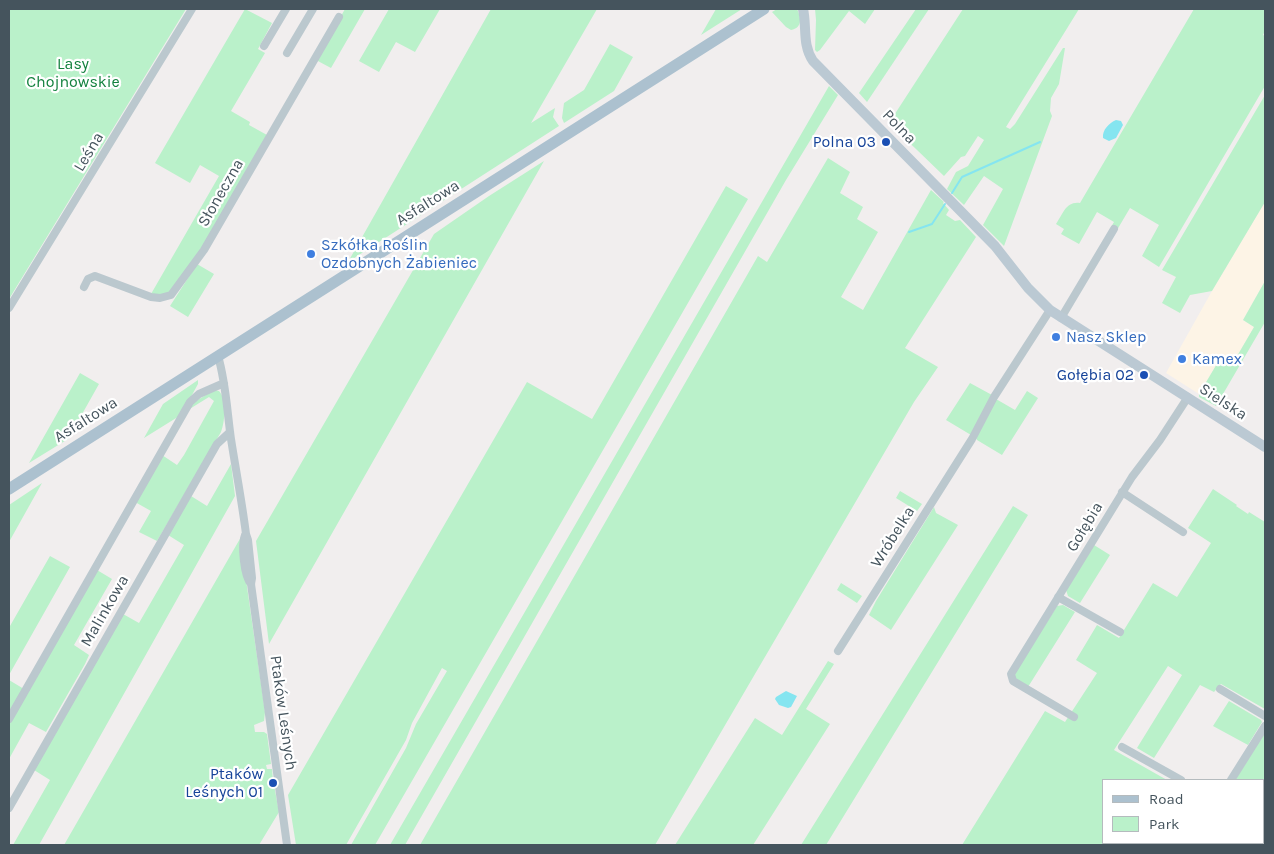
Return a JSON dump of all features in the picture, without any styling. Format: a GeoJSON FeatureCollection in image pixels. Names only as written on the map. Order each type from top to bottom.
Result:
{"type":"FeatureCollection","features":[{"type":"Feature","properties":{"kind":"main road","name":"Asfaltowa"},"geometry":{"type":"LineString","coordinates":[[9,489],[763,9]]}},
{"type":"Feature","properties":{"kind":"street","name":"Leśna"},"geometry":{"type":"LineString","coordinates":[[9,308],[192,9]]}},
{"type":"Feature","properties":{"kind":"street"},"geometry":{"type":"LineString","coordinates":[[264,46],[286,9]]}},
{"type":"Feature","properties":{"kind":"street"},"geometry":{"type":"LineString","coordinates":[[288,53],[313,9]]}},
{"type":"Feature","properties":{"kind":"street","name":"Polna"},"geometry":{"type":"LineString","coordinates":[[805,12],[806,47],[813,61],[1002,254]]}},
{"type":"Feature","properties":{"kind":"street","name":"Słoneczna"},"geometry":{"type":"LineString","coordinates":[[84,287],[88,279],[95,276],[151,297],[165,298],[172,295],[204,250],[338,17]]}},
{"type":"Feature","properties":{"kind":"street"},"geometry":{"type":"LineString","coordinates":[[1061,318],[1114,229]]}},
{"type":"Feature","properties":{"kind":"street","name":"Sielska"},"geometry":{"type":"LineString","coordinates":[[1002,254],[1028,288],[1050,310],[1265,446]]}},
{"type":"Feature","properties":{"kind":"street","name":"Wróbelka"},"geometry":{"type":"LineString","coordinates":[[838,651],[972,439],[994,397],[1050,310]]}},
{"type":"Feature","properties":{"kind":"street","name":"Ptaków Leśnych"},"geometry":{"type":"LineString","coordinates":[[218,356],[242,496],[246,534],[243,539],[244,558],[248,581],[251,584],[287,845]]}},
{"type":"Feature","properties":{"kind":"street"},"geometry":{"type":"LineString","coordinates":[[9,718],[190,402],[198,394],[224,383]]}},
{"type":"Feature","properties":{"kind":"street","name":"Gołębia"},"geometry":{"type":"LineString","coordinates":[[1074,716],[1012,681],[1011,674],[1122,492],[1160,440],[1188,397]]}},
{"type":"Feature","properties":{"kind":"street","name":"Malinkowa"},"geometry":{"type":"LineString","coordinates":[[9,808],[212,452],[217,444],[230,432]]}},
{"type":"Feature","properties":{"kind":"street"},"geometry":{"type":"LineString","coordinates":[[1122,492],[1183,532]]}},
{"type":"Feature","properties":{"kind":"street"},"geometry":{"type":"LineString","coordinates":[[1058,597],[1120,632]]}},
{"type":"Feature","properties":{"kind":"street"},"geometry":{"type":"LineString","coordinates":[[1220,689],[1265,716]]}},
{"type":"Feature","properties":{"kind":"street"},"geometry":{"type":"LineString","coordinates":[[1232,779],[1265,726]]}},
{"type":"Feature","properties":{"kind":"street"},"geometry":{"type":"LineString","coordinates":[[1122,747],[1179,779]]}},
{"type":"Feature","properties":{"kind":"shaded area"},"geometry":{"type":"Polygon","coordinates":[[[1265,202],[1265,281],[1243,320],[1254,327],[1233,363],[1221,357],[1199,394],[1166,373],[1265,202]]]}},
{"type":"Feature","properties":{"kind":"green space","name":"Lasy Chojnowskie"},"geometry":{"type":"Polygon","coordinates":[[[9,9],[186,9],[9,299],[9,9]]]}},
{"type":"Feature","properties":{"kind":"green space"},"geometry":{"type":"Polygon","coordinates":[[[245,9],[272,23],[258,49],[265,53],[231,111],[250,122],[249,125],[267,135],[198,255],[173,291],[166,295],[151,294],[219,176],[200,165],[190,183],[155,163],[245,9]]]}},
{"type":"Feature","properties":{"kind":"green space"},"geometry":{"type":"Polygon","coordinates":[[[345,9],[365,9],[331,68],[316,60],[345,9]]]}},
{"type":"Feature","properties":{"kind":"green space"},"geometry":{"type":"Polygon","coordinates":[[[389,9],[440,9],[415,52],[396,42],[379,72],[359,61],[389,9]]]}},
{"type":"Feature","properties":{"kind":"green space"},"geometry":{"type":"Polygon","coordinates":[[[491,9],[597,9],[531,123],[555,108],[553,117],[559,126],[348,262],[491,9]]]}},
{"type":"Feature","properties":{"kind":"green space"},"geometry":{"type":"Polygon","coordinates":[[[716,9],[742,9],[701,35],[716,9]]]}},
{"type":"Feature","properties":{"kind":"green space"},"geometry":{"type":"Polygon","coordinates":[[[777,9],[797,9],[800,19],[798,27],[791,30],[786,27],[772,12],[777,9]]]}},
{"type":"Feature","properties":{"kind":"green space"},"geometry":{"type":"Polygon","coordinates":[[[815,9],[875,9],[865,24],[849,11],[817,52],[815,50],[815,9]]]}},
{"type":"Feature","properties":{"kind":"green space"},"geometry":{"type":"Polygon","coordinates":[[[916,9],[929,9],[867,102],[859,93],[916,9]]]}},
{"type":"Feature","properties":{"kind":"green space"},"geometry":{"type":"Polygon","coordinates":[[[963,9],[1079,9],[1006,127],[1010,129],[1015,124],[1063,48],[1065,48],[1059,84],[1051,98],[1050,111],[1052,116],[1004,246],[983,225],[1003,189],[984,176],[964,205],[947,189],[956,172],[968,166],[984,140],[978,136],[965,156],[961,157],[944,176],[889,123],[963,9]]]}},
{"type":"Feature","properties":{"kind":"green space"},"geometry":{"type":"Polygon","coordinates":[[[1194,9],[1265,9],[1265,31],[1263,35],[1265,36],[1265,86],[1159,267],[1142,256],[1159,225],[1130,208],[1117,230],[1111,227],[1114,222],[1097,212],[1079,244],[1061,234],[1064,229],[1056,224],[1068,206],[1080,203],[1194,9]]]}},
{"type":"Feature","properties":{"kind":"green space"},"geometry":{"type":"Polygon","coordinates":[[[610,44],[633,57],[614,91],[564,123],[562,118],[564,103],[584,90],[610,44]]]}},
{"type":"Feature","properties":{"kind":"green space"},"geometry":{"type":"Polygon","coordinates":[[[829,86],[838,95],[786,180],[405,845],[390,845],[829,86]]]}},
{"type":"Feature","properties":{"kind":"green space"},"geometry":{"type":"Polygon","coordinates":[[[1265,95],[1265,202],[1212,291],[1190,295],[1180,313],[1162,303],[1176,277],[1162,270],[1265,95]]]}},
{"type":"Feature","properties":{"kind":"green space"},"geometry":{"type":"Polygon","coordinates":[[[828,158],[850,172],[840,193],[863,207],[857,219],[878,232],[841,297],[863,310],[931,190],[944,202],[949,210],[946,215],[955,221],[960,220],[976,237],[905,348],[938,367],[914,402],[655,845],[420,845],[758,256],[767,262],[828,158]]]}},
{"type":"Feature","properties":{"kind":"green space"},"geometry":{"type":"Polygon","coordinates":[[[544,161],[269,644],[256,541],[434,234],[544,161]]]}},
{"type":"Feature","properties":{"kind":"green space"},"geometry":{"type":"Polygon","coordinates":[[[726,186],[748,199],[375,845],[351,845],[406,748],[416,724],[447,671],[442,668],[412,723],[406,740],[346,845],[296,845],[288,795],[527,382],[592,419],[726,186]]]}},
{"type":"Feature","properties":{"kind":"green space"},"geometry":{"type":"Polygon","coordinates":[[[197,264],[214,274],[188,317],[170,306],[197,264]]]}},
{"type":"Feature","properties":{"kind":"green space"},"geometry":{"type":"Polygon","coordinates":[[[1265,281],[1265,322],[1216,406],[1199,397],[1199,394],[1221,357],[1233,363],[1254,327],[1243,320],[1265,281]]]}},
{"type":"Feature","properties":{"kind":"green space"},"geometry":{"type":"Polygon","coordinates":[[[80,373],[99,384],[68,439],[29,463],[80,373]]]}},
{"type":"Feature","properties":{"kind":"green space"},"geometry":{"type":"Polygon","coordinates":[[[198,380],[198,384],[181,415],[144,438],[163,404],[198,380]]]}},
{"type":"Feature","properties":{"kind":"green space"},"geometry":{"type":"Polygon","coordinates":[[[970,383],[992,395],[971,435],[946,420],[970,383]]]}},
{"type":"Feature","properties":{"kind":"green space"},"geometry":{"type":"Polygon","coordinates":[[[214,390],[219,391],[222,395],[224,405],[224,422],[221,432],[157,541],[139,532],[151,511],[135,502],[162,455],[177,465],[214,401],[209,397],[188,410],[191,404],[214,390]]]}},
{"type":"Feature","properties":{"kind":"green space"},"geometry":{"type":"Polygon","coordinates":[[[1027,391],[1038,398],[1002,455],[977,440],[976,438],[996,399],[1015,410],[1027,391]]]}},
{"type":"Feature","properties":{"kind":"green space"},"geometry":{"type":"Polygon","coordinates":[[[231,464],[235,496],[39,845],[13,845],[50,780],[34,770],[123,614],[139,623],[184,545],[168,535],[191,496],[207,506],[231,464]]]}},
{"type":"Feature","properties":{"kind":"green space"},"geometry":{"type":"Polygon","coordinates":[[[42,483],[9,542],[9,505],[42,483]]]}},
{"type":"Feature","properties":{"kind":"green space"},"geometry":{"type":"Polygon","coordinates":[[[1213,489],[1248,514],[1249,512],[1265,522],[1265,709],[1221,684],[1214,692],[1200,685],[1154,758],[1137,748],[1182,675],[1168,666],[1114,750],[1165,779],[1102,779],[1102,844],[1137,844],[962,845],[1045,711],[1065,722],[1097,673],[1076,660],[1097,625],[1119,638],[1153,583],[1177,597],[1211,543],[1188,528],[1213,489]]]}},
{"type":"Feature","properties":{"kind":"green space"},"geometry":{"type":"Polygon","coordinates":[[[900,491],[922,504],[917,511],[896,498],[900,491]]]}},
{"type":"Feature","properties":{"kind":"green space"},"geometry":{"type":"Polygon","coordinates":[[[1013,506],[1028,515],[826,845],[801,845],[1013,506]]]}},
{"type":"Feature","properties":{"kind":"green space"},"geometry":{"type":"Polygon","coordinates":[[[934,507],[936,513],[958,525],[891,630],[869,615],[934,507]]]}},
{"type":"Feature","properties":{"kind":"green space"},"geometry":{"type":"Polygon","coordinates":[[[241,537],[265,712],[264,721],[254,725],[255,732],[267,734],[271,764],[266,765],[267,769],[272,769],[272,785],[274,785],[279,812],[259,845],[64,845],[241,537]]]}},
{"type":"Feature","properties":{"kind":"green space"},"geometry":{"type":"Polygon","coordinates":[[[1094,545],[1110,555],[1080,603],[1068,596],[1066,590],[1094,545]]]}},
{"type":"Feature","properties":{"kind":"green space"},"geometry":{"type":"Polygon","coordinates":[[[50,556],[70,567],[9,675],[9,626],[50,556]]]}},
{"type":"Feature","properties":{"kind":"green space"},"geometry":{"type":"Polygon","coordinates":[[[97,570],[112,579],[74,645],[89,655],[85,664],[46,732],[29,723],[9,759],[9,723],[97,570]]]}},
{"type":"Feature","properties":{"kind":"green space"},"geometry":{"type":"Polygon","coordinates":[[[841,583],[862,596],[857,603],[837,590],[841,583]]]}},
{"type":"Feature","properties":{"kind":"green space"},"geometry":{"type":"Polygon","coordinates":[[[1063,605],[1075,612],[1028,687],[1016,680],[1014,674],[1057,606],[1063,605]]]}},
{"type":"Feature","properties":{"kind":"green space"},"geometry":{"type":"Polygon","coordinates":[[[828,661],[834,664],[806,709],[830,724],[753,845],[675,845],[755,718],[782,735],[828,661]]]}},
{"type":"Feature","properties":{"kind":"green space"},"geometry":{"type":"Polygon","coordinates":[[[9,680],[24,689],[9,716],[9,680]]]}},
{"type":"Feature","properties":{"kind":"green space"},"geometry":{"type":"Polygon","coordinates":[[[1229,701],[1262,722],[1248,745],[1213,726],[1229,701]]]}},
{"type":"Feature","properties":{"kind":"green space"},"geometry":{"type":"Polygon","coordinates":[[[1265,732],[1265,822],[1264,779],[1236,779],[1265,732]]]}},
{"type":"Feature","properties":{"kind":"green space"},"geometry":{"type":"Polygon","coordinates":[[[1150,844],[1227,844],[1227,845],[1147,845],[1150,844]]]}},
{"type":"Feature","properties":{"kind":"water"},"geometry":{"type":"Polygon","coordinates":[[[1116,120],[1121,121],[1123,125],[1116,138],[1109,141],[1103,138],[1107,127],[1116,120]]]}},
{"type":"Feature","properties":{"kind":"water"},"geometry":{"type":"Polygon","coordinates":[[[786,691],[797,696],[791,707],[788,708],[779,705],[775,699],[786,691]]]}},
{"type":"Feature","properties":{"kind":"waterway"},"geometry":{"type":"LineString","coordinates":[[952,193],[962,177],[1040,142]]}},
{"type":"Feature","properties":{"kind":"waterway"},"geometry":{"type":"LineString","coordinates":[[909,232],[932,224],[945,204]]}},
{"type":"Feature","properties":{"kind":"place","name":"Polna 03"},"geometry":{"type":"Point","coordinates":[886,142]}},
{"type":"Feature","properties":{"kind":"place","name":"Szkółka Roślin Ozdobnych Żabieniec"},"geometry":{"type":"Point","coordinates":[311,254]}},
{"type":"Feature","properties":{"kind":"place","name":"Nasz Sklep"},"geometry":{"type":"Point","coordinates":[1056,337]}},
{"type":"Feature","properties":{"kind":"place","name":"Kamex"},"geometry":{"type":"Point","coordinates":[1182,359]}},
{"type":"Feature","properties":{"kind":"place","name":"Gołębia 02"},"geometry":{"type":"Point","coordinates":[1144,375]}},
{"type":"Feature","properties":{"kind":"place","name":"Ptaków Leśnych 01"},"geometry":{"type":"Point","coordinates":[273,783]}}]}
